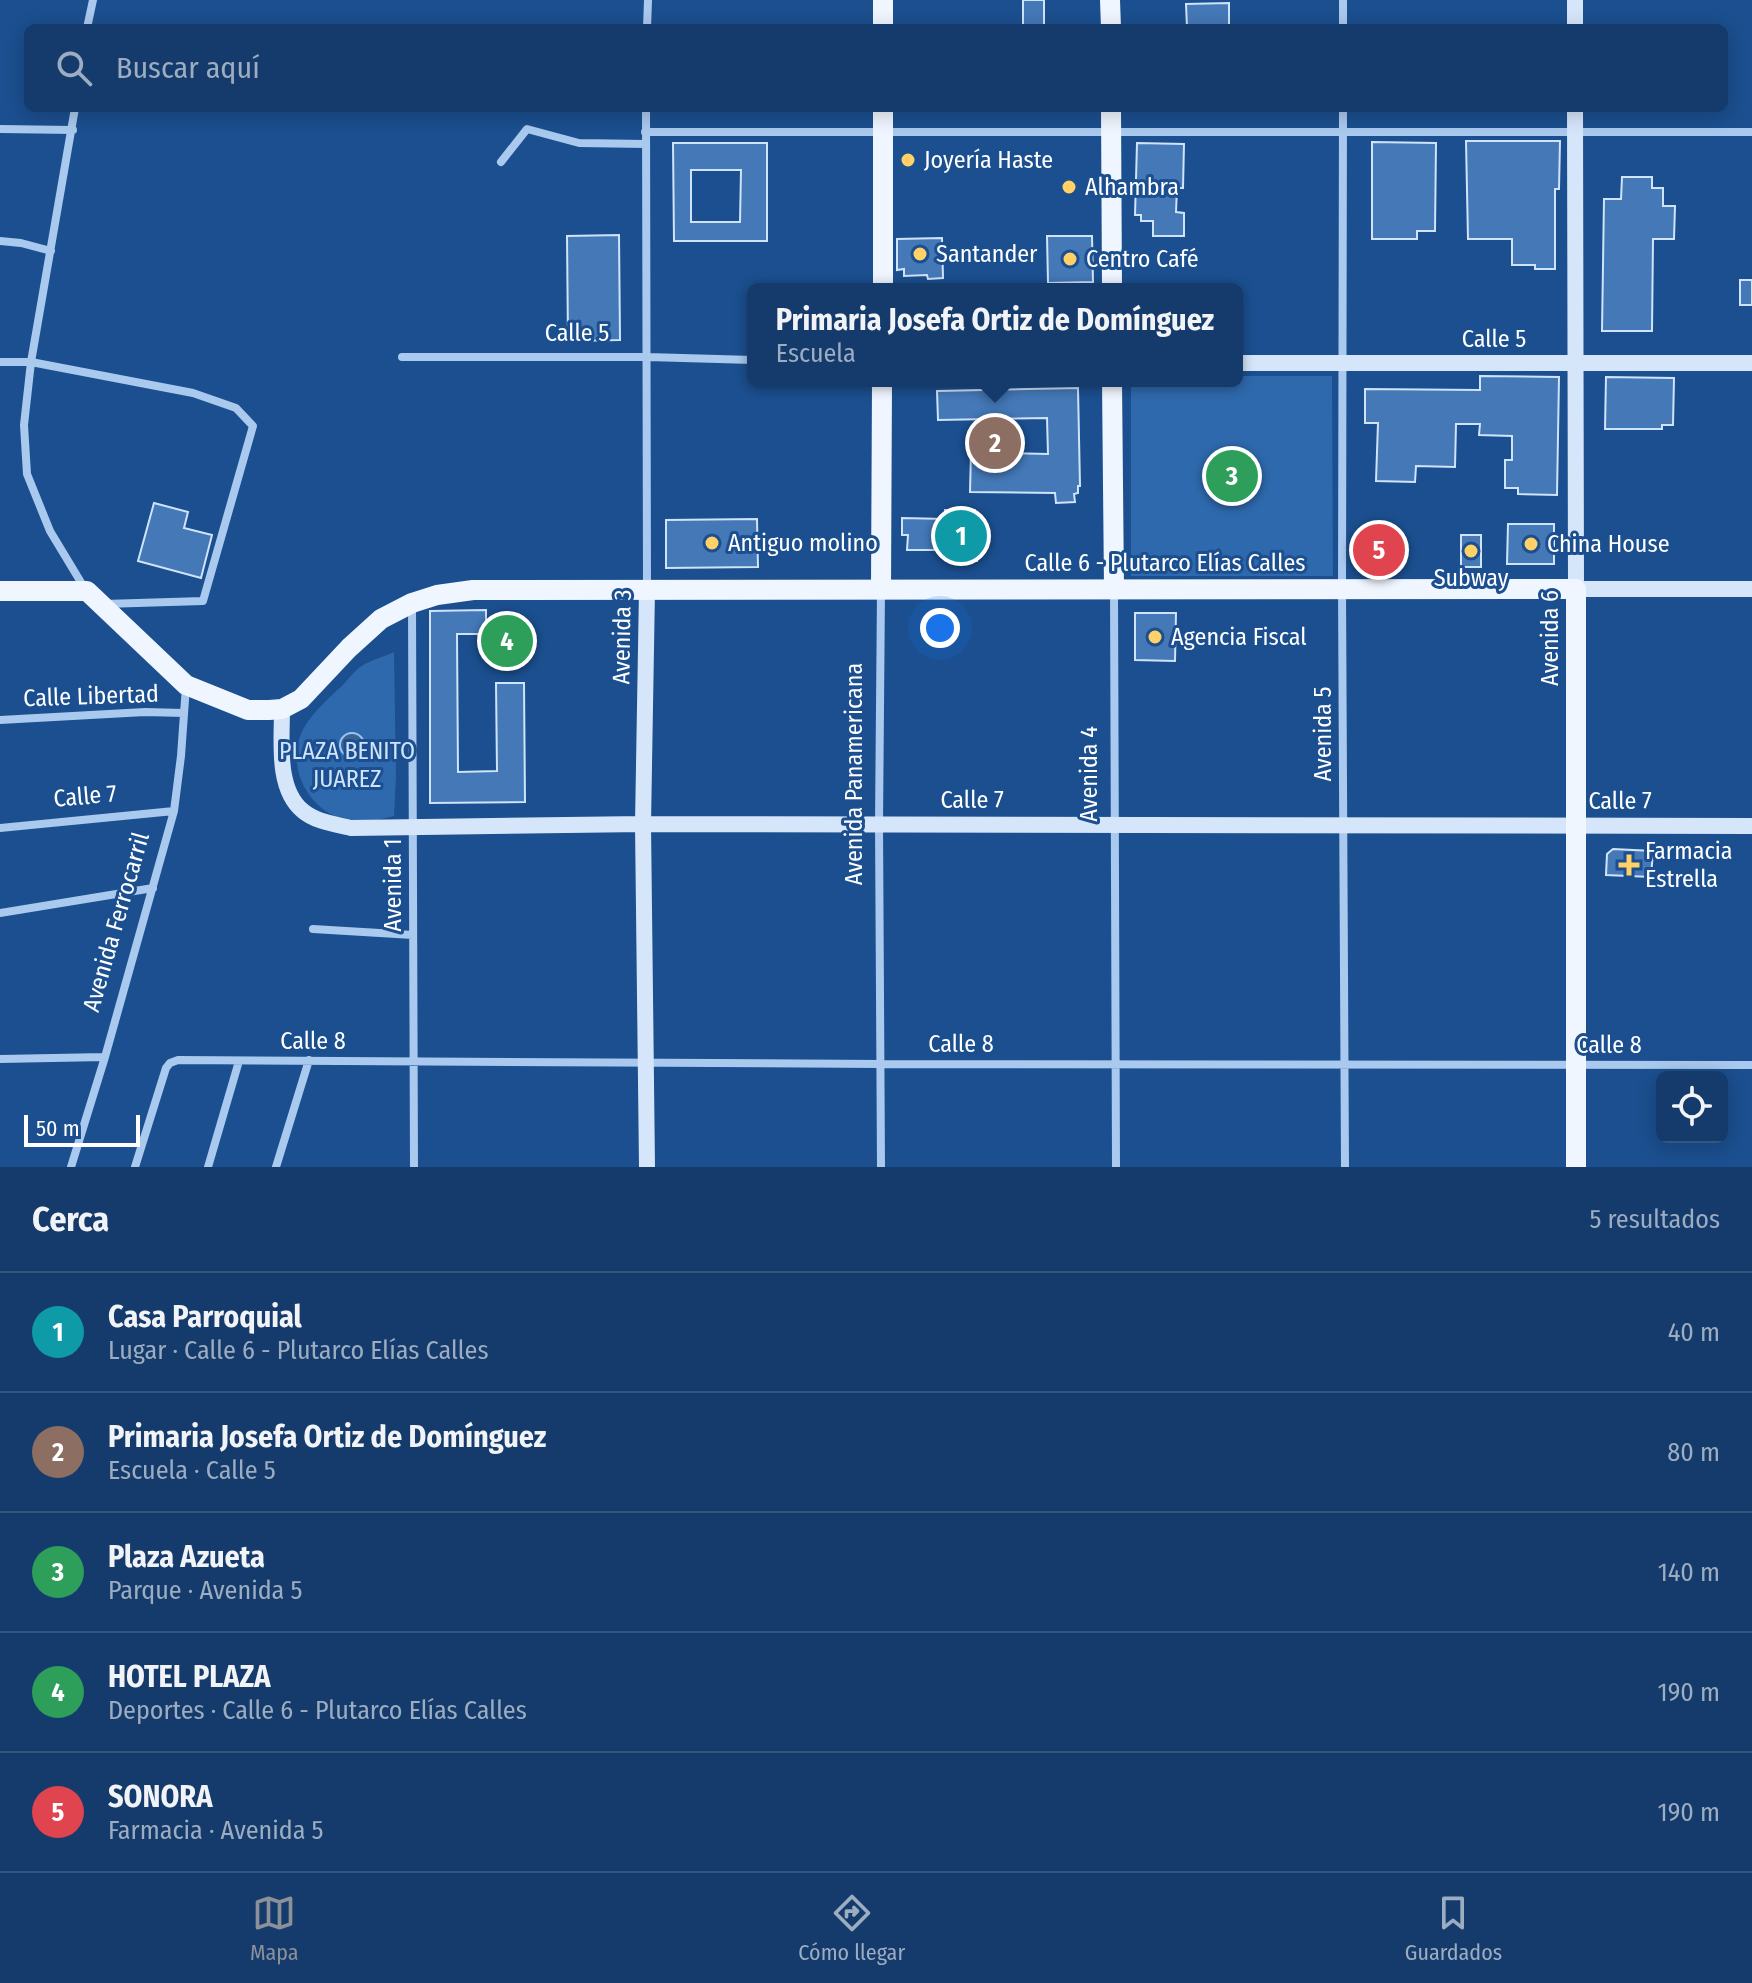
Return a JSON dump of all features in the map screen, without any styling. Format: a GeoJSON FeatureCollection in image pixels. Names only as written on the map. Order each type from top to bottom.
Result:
{"type":"FeatureCollection","features":[{"type":"Feature","properties":{"kind":"main road"},"geometry":{"type":"LineString","coordinates":[[883,0],[883,24]]}},
{"type":"Feature","properties":{"kind":"main road"},"geometry":{"type":"LineString","coordinates":[[1110,0],[1111,24]]}},
{"type":"Feature","properties":{"kind":"main road"},"geometry":{"type":"LineString","coordinates":[[883,112],[883,283]]}},
{"type":"Feature","properties":{"kind":"main road"},"geometry":{"type":"LineString","coordinates":[[1111,112],[1112,283]]}},
{"type":"Feature","properties":{"kind":"main road","name":"Avenida Panamericana"},"geometry":{"type":"LineString","coordinates":[[881,589],[882,387]]}},
{"type":"Feature","properties":{"kind":"main road","name":"Avenida 4"},"geometry":{"type":"LineString","coordinates":[[1112,387],[1114,588]]}},
{"type":"Feature","properties":{"kind":"main road","name":"Calle 6 - Plutarco Elías Calles"},"geometry":{"type":"LineString","coordinates":[[282,709],[301,699],[381,619],[412,603],[437,595],[473,590],[1576,589]]}},
{"type":"Feature","properties":{"kind":"main road","name":"Avenida 6"},"geometry":{"type":"LineString","coordinates":[[1576,589],[1576,1167]]}},
{"type":"Feature","properties":{"kind":"main road"},"geometry":{"type":"LineString","coordinates":[[0,591],[94,598],[186,685],[248,710],[282,709]]}},
{"type":"Feature","properties":{"kind":"street"},"geometry":{"type":"LineString","coordinates":[[88,24],[93,0]]}},
{"type":"Feature","properties":{"kind":"street"},"geometry":{"type":"LineString","coordinates":[[647,24],[648,0]]}},
{"type":"Feature","properties":{"kind":"street"},"geometry":{"type":"LineString","coordinates":[[1343,0],[1343,24]]}},
{"type":"Feature","properties":{"kind":"street"},"geometry":{"type":"LineString","coordinates":[[1575,0],[1575,24]]}},
{"type":"Feature","properties":{"kind":"street"},"geometry":{"type":"LineString","coordinates":[[0,362],[31,362],[193,393],[236,408],[253,426],[203,601],[94,598],[50,531],[27,474],[24,425],[31,362],[75,112]]}},
{"type":"Feature","properties":{"kind":"street","name":"Avenida 3"},"geometry":{"type":"LineString","coordinates":[[646,112],[647,590],[643,824],[647,1167]]}},
{"type":"Feature","properties":{"kind":"street","name":"Avenida 5"},"geometry":{"type":"LineString","coordinates":[[1343,112],[1345,1167]]}},
{"type":"Feature","properties":{"kind":"street","name":"Avenida 6"},"geometry":{"type":"LineString","coordinates":[[1575,112],[1576,589]]}},
{"type":"Feature","properties":{"kind":"street"},"geometry":{"type":"LineString","coordinates":[[0,129],[73,130]]}},
{"type":"Feature","properties":{"kind":"street"},"geometry":{"type":"LineString","coordinates":[[501,162],[527,129],[579,143],[646,144]]}},
{"type":"Feature","properties":{"kind":"street"},"geometry":{"type":"LineString","coordinates":[[645,132],[1752,132]]}},
{"type":"Feature","properties":{"kind":"street"},"geometry":{"type":"LineString","coordinates":[[0,241],[51,251]]}},
{"type":"Feature","properties":{"kind":"street","name":"Calle 5"},"geometry":{"type":"LineString","coordinates":[[402,357],[747,360]]}},
{"type":"Feature","properties":{"kind":"street","name":"Calle 5"},"geometry":{"type":"LineString","coordinates":[[1243,363],[1752,363]]}},
{"type":"Feature","properties":{"kind":"street","name":"Avenida 4"},"geometry":{"type":"LineString","coordinates":[[1114,588],[1116,1167]]}},
{"type":"Feature","properties":{"kind":"street","name":"Avenida Panamericana"},"geometry":{"type":"LineString","coordinates":[[881,589],[881,1167]]}},
{"type":"Feature","properties":{"kind":"street","name":"Calle 6 - Plutarco Elías Calles"},"geometry":{"type":"LineString","coordinates":[[1576,589],[1752,589]]}},
{"type":"Feature","properties":{"kind":"street","name":"Avenida 1"},"geometry":{"type":"LineString","coordinates":[[412,603],[414,1167]]}},
{"type":"Feature","properties":{"kind":"street","name":"Avenida Ferrocarril"},"geometry":{"type":"LineString","coordinates":[[71,1167],[174,811],[186,685]]}},
{"type":"Feature","properties":{"kind":"street","name":"Calle 7"},"geometry":{"type":"LineString","coordinates":[[282,709],[281,747],[291,797],[304,812],[323,822],[351,828],[643,824],[1752,826]]}},
{"type":"Feature","properties":{"kind":"street","name":"Calle Libertad"},"geometry":{"type":"LineString","coordinates":[[0,720],[145,712],[184,713]]}},
{"type":"Feature","properties":{"kind":"street","name":"Calle 7"},"geometry":{"type":"LineString","coordinates":[[0,828],[174,811]]}},
{"type":"Feature","properties":{"kind":"street"},"geometry":{"type":"LineString","coordinates":[[0,913],[153,888]]}},
{"type":"Feature","properties":{"kind":"street"},"geometry":{"type":"LineString","coordinates":[[313,929],[413,935]]}},
{"type":"Feature","properties":{"kind":"street"},"geometry":{"type":"LineString","coordinates":[[0,1059],[105,1057]]}},
{"type":"Feature","properties":{"kind":"street","name":"Calle 8"},"geometry":{"type":"LineString","coordinates":[[135,1167],[166,1068],[178,1060],[1752,1065]]}},
{"type":"Feature","properties":{"kind":"street"},"geometry":{"type":"LineString","coordinates":[[276,1167],[309,1060]]}},
{"type":"Feature","properties":{"kind":"street"},"geometry":{"type":"LineString","coordinates":[[208,1167],[239,1061]]}},
{"type":"Feature","properties":{"kind":"green space"},"geometry":{"type":"Polygon","coordinates":[[[1243,376],[1332,376],[1333,576],[1131,576],[1131,387],[1243,387],[1243,376]]]}},
{"type":"Feature","properties":{"kind":"green space","name":"PLAZA BENITO JUAREZ"},"geometry":{"type":"Polygon","coordinates":[[[394,652],[394,816],[363,822],[345,820],[331,815],[309,795],[298,768],[296,754],[299,740],[305,726],[322,704],[358,669],[394,652]]]}},
{"type":"Feature","properties":{"kind":"shaded area"},"geometry":{"type":"Polygon","coordinates":[[[493,625],[520,625],[521,657],[494,658],[493,625]]]}},
{"type":"Feature","properties":{"kind":"shaded area"},"geometry":{"type":"Polygon","coordinates":[[[352,733],[361,736],[364,745],[361,754],[352,757],[343,754],[340,745],[343,736],[352,733]]]}},
{"type":"Feature","properties":{"kind":"building"},"geometry":{"type":"Polygon","coordinates":[[[1023,0],[1044,0],[1044,24],[1023,24],[1023,0]]]}},
{"type":"Feature","properties":{"kind":"building"},"geometry":{"type":"Polygon","coordinates":[[[1229,3],[1229,24],[1187,24],[1186,4],[1229,3]]]}},
{"type":"Feature","properties":{"kind":"building"},"geometry":{"type":"Polygon","coordinates":[[[1466,141],[1560,141],[1559,189],[1555,189],[1555,269],[1512,265],[1512,239],[1468,239],[1466,141]]]}},
{"type":"Feature","properties":{"kind":"building"},"geometry":{"type":"Polygon","coordinates":[[[1372,142],[1436,143],[1435,231],[1417,231],[1417,239],[1372,239],[1372,142]]]}},
{"type":"Feature","properties":{"kind":"building"},"geometry":{"type":"Polygon","coordinates":[[[673,143],[767,143],[767,241],[674,241],[673,143]],[[691,170],[691,222],[740,222],[741,170],[691,170]]]}},
{"type":"Feature","properties":{"kind":"building"},"geometry":{"type":"Polygon","coordinates":[[[1137,143],[1184,144],[1183,188],[1177,188],[1176,212],[1184,213],[1184,236],[1153,236],[1153,221],[1141,221],[1141,215],[1135,215],[1137,143]]]}},
{"type":"Feature","properties":{"kind":"building"},"geometry":{"type":"Polygon","coordinates":[[[1622,177],[1652,177],[1652,188],[1663,188],[1663,206],[1675,206],[1674,239],[1653,239],[1652,331],[1602,331],[1604,199],[1621,199],[1622,177]]]}},
{"type":"Feature","properties":{"kind":"building"},"geometry":{"type":"Polygon","coordinates":[[[619,235],[620,340],[568,341],[567,236],[619,235]]]}},
{"type":"Feature","properties":{"kind":"building","name":"Centro Café"},"geometry":{"type":"Polygon","coordinates":[[[1047,236],[1092,236],[1093,282],[1048,283],[1047,236]]]}},
{"type":"Feature","properties":{"kind":"building","name":"Santander"},"geometry":{"type":"Polygon","coordinates":[[[942,238],[943,278],[904,276],[904,269],[897,270],[897,239],[942,238]]]}},
{"type":"Feature","properties":{"kind":"building"},"geometry":{"type":"Polygon","coordinates":[[[1740,280],[1752,280],[1752,305],[1740,305],[1740,280]]]}},
{"type":"Feature","properties":{"kind":"building"},"geometry":{"type":"Polygon","coordinates":[[[1480,376],[1559,377],[1557,495],[1518,494],[1518,488],[1505,488],[1505,460],[1512,460],[1512,436],[1479,435],[1480,424],[1456,424],[1455,467],[1416,466],[1415,482],[1376,481],[1378,423],[1365,423],[1365,389],[1480,390],[1480,376]]]}},
{"type":"Feature","properties":{"kind":"building"},"geometry":{"type":"Polygon","coordinates":[[[1606,377],[1674,378],[1673,425],[1662,425],[1662,429],[1605,429],[1606,377]]]}},
{"type":"Feature","properties":{"kind":"building"},"geometry":{"type":"Polygon","coordinates":[[[1078,388],[1080,486],[1078,493],[1074,494],[1075,502],[1056,503],[1055,493],[970,492],[971,452],[1048,454],[1047,418],[938,420],[937,391],[1078,388]]]}},
{"type":"Feature","properties":{"kind":"building"},"geometry":{"type":"Polygon","coordinates":[[[1225,458],[1236,465],[1237,470],[1230,481],[1225,482],[1214,475],[1213,470],[1220,459],[1225,458]]]}},
{"type":"Feature","properties":{"kind":"building"},"geometry":{"type":"Polygon","coordinates":[[[154,503],[188,512],[184,528],[212,535],[201,578],[138,561],[154,503]]]}},
{"type":"Feature","properties":{"kind":"building"},"geometry":{"type":"Polygon","coordinates":[[[945,510],[975,510],[977,561],[946,561],[946,550],[907,550],[908,535],[902,535],[902,518],[946,519],[945,510]]]}},
{"type":"Feature","properties":{"kind":"building","name":"Antiguo molino"},"geometry":{"type":"Polygon","coordinates":[[[757,519],[758,567],[666,568],[666,520],[757,519]]]}},
{"type":"Feature","properties":{"kind":"building","name":"China House"},"geometry":{"type":"Polygon","coordinates":[[[1508,524],[1554,524],[1554,564],[1507,564],[1508,524]]]}},
{"type":"Feature","properties":{"kind":"building"},"geometry":{"type":"Polygon","coordinates":[[[1366,533],[1392,534],[1391,567],[1366,566],[1366,533]]]}},
{"type":"Feature","properties":{"kind":"building","name":"Subway"},"geometry":{"type":"Polygon","coordinates":[[[1461,535],[1481,535],[1481,567],[1461,567],[1461,535]]]}},
{"type":"Feature","properties":{"kind":"building"},"geometry":{"type":"Polygon","coordinates":[[[486,610],[486,634],[457,634],[458,772],[497,771],[496,683],[524,683],[525,802],[430,803],[430,611],[486,610]]]}},
{"type":"Feature","properties":{"kind":"building","name":"Agencia Fiscal"},"geometry":{"type":"Polygon","coordinates":[[[1135,613],[1176,613],[1175,661],[1135,660],[1135,613]]]}},
{"type":"Feature","properties":{"kind":"building","name":"Farmacia Estrella"},"geometry":{"type":"Polygon","coordinates":[[[1613,849],[1653,851],[1651,877],[1606,875],[1607,854],[1613,849]]]}},
{"type":"Feature","properties":{"kind":"place","name":"Joyería Haste"},"geometry":{"type":"Point","coordinates":[908,160]}},
{"type":"Feature","properties":{"kind":"place","name":"Alhambra"},"geometry":{"type":"Point","coordinates":[1069,187]}},
{"type":"Feature","properties":{"kind":"place","name":"Santander"},"geometry":{"type":"Point","coordinates":[920,254]}},
{"type":"Feature","properties":{"kind":"place","name":"Centro Café"},"geometry":{"type":"Point","coordinates":[1070,259]}},
{"type":"Feature","properties":{"kind":"place","name":"Primaria Josefa Ortiz de Domínguez"},"geometry":{"type":"Point","coordinates":[995,443]}},
{"type":"Feature","properties":{"kind":"place","name":"Plaza Azueta"},"geometry":{"type":"Point","coordinates":[1232,476]}},
{"type":"Feature","properties":{"kind":"place","name":"Casa Parroquial"},"geometry":{"type":"Point","coordinates":[961,536]}},
{"type":"Feature","properties":{"kind":"place","name":"Antiguo molino"},"geometry":{"type":"Point","coordinates":[712,543]}},
{"type":"Feature","properties":{"kind":"place","name":"China House"},"geometry":{"type":"Point","coordinates":[1531,544]}},
{"type":"Feature","properties":{"kind":"place","name":"SONORA"},"geometry":{"type":"Point","coordinates":[1379,550]}},
{"type":"Feature","properties":{"kind":"place","name":"Subway"},"geometry":{"type":"Point","coordinates":[1471,551]}},
{"type":"Feature","properties":{"kind":"place","name":"Agencia Fiscal"},"geometry":{"type":"Point","coordinates":[1155,637]}},
{"type":"Feature","properties":{"kind":"place","name":"HOTEL PLAZA"},"geometry":{"type":"Point","coordinates":[507,641]}},
{"type":"Feature","properties":{"kind":"place","name":"Farmacia Estrella"},"geometry":{"type":"Point","coordinates":[1629,865]}}]}
